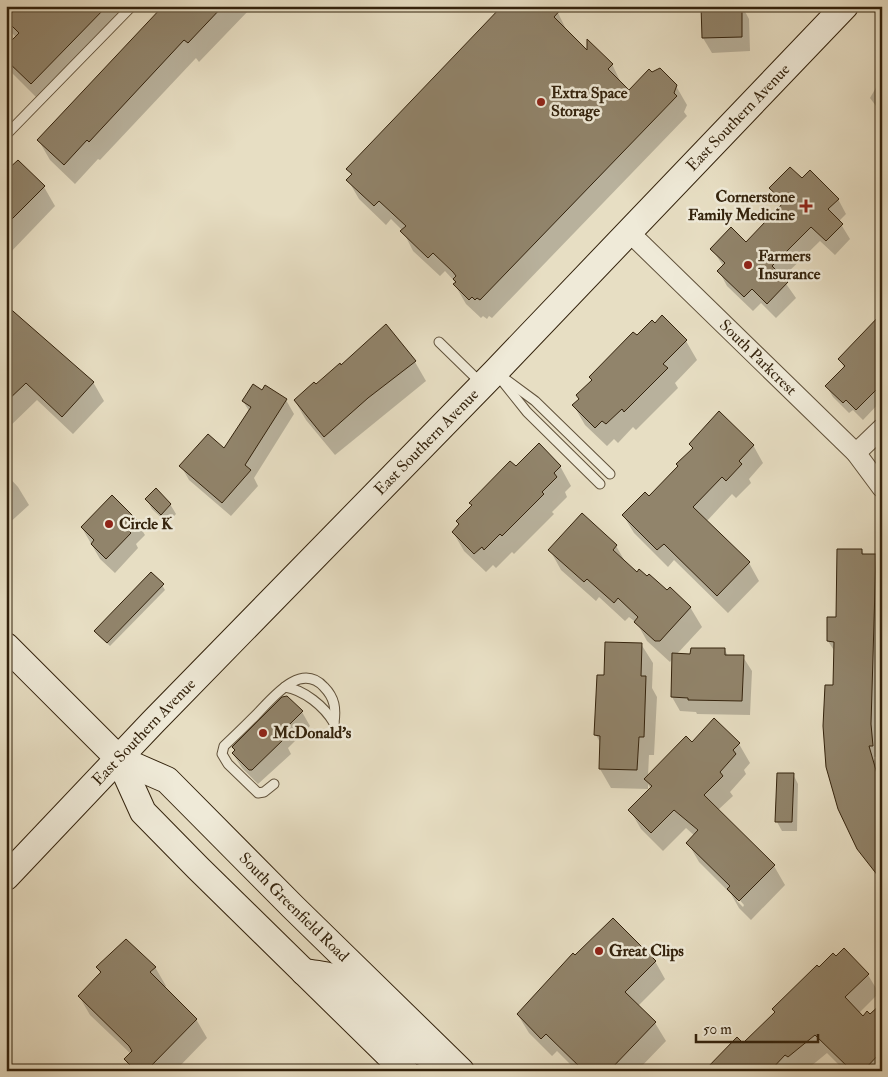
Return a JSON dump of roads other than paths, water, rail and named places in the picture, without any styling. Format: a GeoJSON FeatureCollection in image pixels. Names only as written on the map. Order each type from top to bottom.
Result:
{"type":"FeatureCollection","features":[{"type":"Feature","properties":{"kind":"main road","name":"East Southern Avenue"},"geometry":{"type":"LineString","coordinates":[[6,877],[489,378],[845,6]]}},
{"type":"Feature","properties":{"kind":"main road","name":"South Greenfield Road"},"geometry":{"type":"LineString","coordinates":[[6,646],[119,759],[143,812],[405,1071]]}},
{"type":"Feature","properties":{"kind":"main road","name":"South Greenfield Road"},"geometry":{"type":"LineString","coordinates":[[119,759],[168,780],[293,907],[461,1071]]}},
{"type":"Feature","properties":{"kind":"main road"},"geometry":{"type":"LineString","coordinates":[[304,972],[336,978],[400,1038],[418,1051],[434,1055],[442,1052]]}},
{"type":"Feature","properties":{"kind":"street","name":"South Parkcrest"},"geometry":{"type":"LineString","coordinates":[[629,232],[856,453],[882,488]]}},
{"type":"Feature","properties":{"kind":"street"},"geometry":{"type":"LineString","coordinates":[[856,453],[882,428]]}},
{"type":"Feature","properties":{"kind":"lane"},"geometry":{"type":"LineString","coordinates":[[6,135],[132,6]]}},
{"type":"Feature","properties":{"kind":"lane"},"geometry":{"type":"LineString","coordinates":[[438,342],[489,378],[527,412],[600,484]]}},
{"type":"Feature","properties":{"kind":"lane"},"geometry":{"type":"LineString","coordinates":[[489,378],[535,401],[610,474]]}},
{"type":"Feature","properties":{"kind":"lane"},"geometry":{"type":"LineString","coordinates":[[274,784],[264,792],[258,793],[228,764],[222,749],[285,686],[297,680],[310,679],[320,683],[329,692],[336,708],[334,723],[328,713],[306,695],[294,688],[285,686]]}},
{"type":"Feature","properties":{"kind":"place","name":"Extra Space Storage"},"geometry":{"type":"Point","coordinates":[541,102]}},
{"type":"Feature","properties":{"kind":"place","name":"Cornerstone Family Medicine"},"geometry":{"type":"Point","coordinates":[806,206]}},
{"type":"Feature","properties":{"kind":"place","name":"Farmers Insurance"},"geometry":{"type":"Point","coordinates":[748,265]}},
{"type":"Feature","properties":{"kind":"place","name":"Circle K"},"geometry":{"type":"Point","coordinates":[109,524]}},
{"type":"Feature","properties":{"kind":"place","name":"McDonald's"},"geometry":{"type":"Point","coordinates":[263,733]}},
{"type":"Feature","properties":{"kind":"place","name":"Great Clips"},"geometry":{"type":"Point","coordinates":[599,951]}}]}
